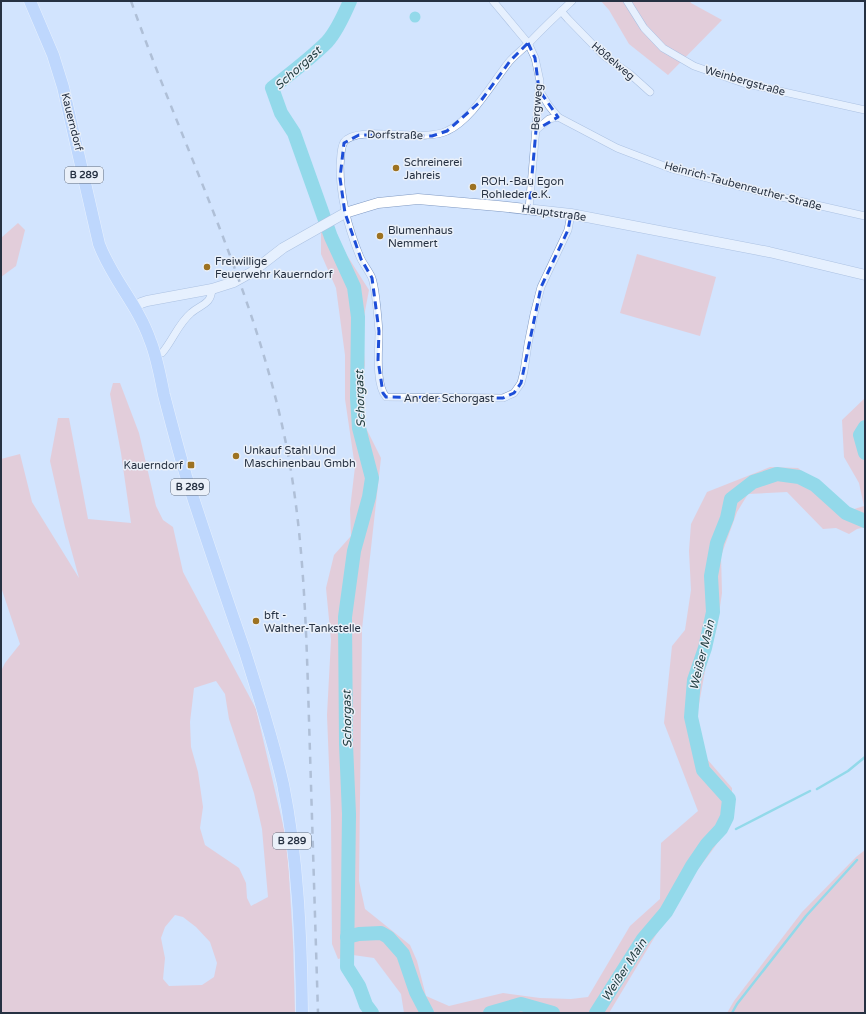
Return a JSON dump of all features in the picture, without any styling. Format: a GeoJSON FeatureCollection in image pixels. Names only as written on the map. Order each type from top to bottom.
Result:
{"type":"FeatureCollection","features":[{"type":"Feature","properties":{"kind":"main road","name":"Kauerndorf"},"geometry":{"type":"LineString","coordinates":[[30,1],[53,54],[63,86],[99,244],[105,260],[135,307],[145,326],[155,355],[186,477],[252,674],[274,748],[290,824],[296,871],[302,962],[302,1013]]}},
{"type":"Feature","properties":{"kind":"main road","name":"Hauptstraße"},"geometry":{"type":"LineString","coordinates":[[135,307],[147,301],[212,289],[239,280],[283,248],[345,213],[378,203],[418,199],[571,214],[769,252],[865,275]]}},
{"type":"Feature","properties":{"kind":"street","name":"Bergweg"},"geometry":{"type":"LineString","coordinates":[[493,1],[528,44],[535,58],[540,81],[529,209]]}},
{"type":"Feature","properties":{"kind":"street"},"geometry":{"type":"LineString","coordinates":[[528,44],[572,1]]}},
{"type":"Feature","properties":{"kind":"street","name":"Weinbergstraße"},"geometry":{"type":"LineString","coordinates":[[628,1],[644,28],[663,48],[694,66],[743,83],[865,110]]}},
{"type":"Feature","properties":{"kind":"street","name":"Hößelweg"},"geometry":{"type":"LineString","coordinates":[[561,11],[604,56],[630,74],[650,92]]}},
{"type":"Feature","properties":{"kind":"street","name":"Dorfstraße"},"geometry":{"type":"LineString","coordinates":[[345,213],[340,178],[341,155],[344,143],[350,137],[359,134],[432,136],[447,131],[462,121],[480,102],[510,61],[528,44]]}},
{"type":"Feature","properties":{"kind":"street","name":"Heinrich-Taubenreuther-Straße"},"geometry":{"type":"LineString","coordinates":[[539,90],[558,117],[617,148],[672,169],[777,196],[865,216]]}},
{"type":"Feature","properties":{"kind":"street"},"geometry":{"type":"LineString","coordinates":[[536,130],[549,119],[558,117]]}},
{"type":"Feature","properties":{"kind":"street","name":"An der Schorgast"},"geometry":{"type":"LineString","coordinates":[[345,213],[351,234],[361,259],[372,278],[379,331],[378,360],[383,393],[386,397],[503,398],[514,393],[521,383],[534,314],[541,287],[568,230],[571,214]]}},
{"type":"Feature","properties":{"kind":"street"},"geometry":{"type":"LineString","coordinates":[[155,355],[162,353],[178,326],[190,313],[212,297],[212,289]]}},
{"type":"Feature","properties":{"kind":"highlighted area"},"geometry":{"type":"Polygon","coordinates":[[[528,43],[535,58],[539,90],[558,117],[536,130],[529,209],[571,214],[568,230],[541,287],[521,383],[514,393],[503,398],[386,397],[383,393],[378,360],[379,331],[372,278],[361,259],[345,213],[340,178],[344,143],[359,135],[432,136],[447,131],[480,102],[510,61],[528,43]]]}},
{"type":"Feature","properties":{"kind":"shaded area"},"geometry":{"type":"Polygon","coordinates":[[[601,1],[690,1],[691,3],[722,20],[668,75],[629,44],[609,10],[601,1]]]}},
{"type":"Feature","properties":{"kind":"shaded area"},"geometry":{"type":"Polygon","coordinates":[[[415,11],[419,13],[421,17],[419,21],[415,23],[411,21],[409,17],[411,13],[415,11]]]}},
{"type":"Feature","properties":{"kind":"shaded area"},"geometry":{"type":"Polygon","coordinates":[[[332,222],[334,235],[369,290],[362,327],[365,365],[361,381],[363,422],[381,458],[362,629],[359,881],[365,909],[410,945],[417,961],[426,996],[449,1006],[503,993],[540,998],[571,999],[588,997],[630,926],[660,899],[661,843],[698,811],[664,723],[672,646],[685,630],[691,590],[689,551],[691,524],[707,492],[770,467],[798,468],[851,510],[864,506],[859,483],[844,457],[842,420],[865,398],[865,527],[857,529],[849,534],[836,528],[823,529],[787,492],[748,494],[737,512],[721,556],[722,593],[717,627],[705,671],[697,715],[707,759],[732,788],[732,820],[714,848],[686,885],[609,1013],[404,1013],[401,994],[374,958],[353,955],[338,959],[332,944],[331,815],[327,715],[331,640],[326,588],[334,555],[351,536],[350,509],[355,467],[345,399],[345,355],[336,288],[321,254],[321,227],[332,222]]]}},
{"type":"Feature","properties":{"kind":"shaded area"},"geometry":{"type":"Polygon","coordinates":[[[18,223],[25,230],[16,266],[1,277],[1,238],[18,223]]]}},
{"type":"Feature","properties":{"kind":"shaded area"},"geometry":{"type":"Polygon","coordinates":[[[637,254],[716,277],[700,336],[620,313],[637,254]]]}},
{"type":"Feature","properties":{"kind":"shaded area"},"geometry":{"type":"Polygon","coordinates":[[[113,383],[120,383],[139,433],[156,506],[163,520],[173,527],[183,572],[256,709],[287,842],[293,942],[295,1013],[1,1013],[1,671],[5,663],[20,644],[1,587],[1,459],[20,454],[32,502],[79,578],[65,527],[50,461],[58,418],[69,418],[88,519],[131,523],[121,453],[110,394],[113,383]],[[216,681],[194,688],[190,722],[191,747],[198,772],[203,807],[200,828],[205,845],[239,868],[246,883],[247,898],[251,906],[268,897],[262,829],[254,793],[229,719],[225,694],[216,681]],[[175,915],[165,927],[161,938],[165,958],[163,979],[169,986],[202,985],[214,977],[217,963],[210,942],[196,927],[183,917],[175,915]]]}},
{"type":"Feature","properties":{"kind":"shaded area"},"geometry":{"type":"Polygon","coordinates":[[[865,850],[865,1013],[727,1013],[734,1001],[802,912],[856,857],[865,850]]]}},
{"type":"Feature","properties":{"kind":"waterway","name":"Schorgast"},"geometry":{"type":"LineString","coordinates":[[350,1],[331,38],[307,60],[272,88],[281,113],[294,133],[331,237],[354,287],[358,317],[357,398],[359,428],[372,478],[369,497],[354,551],[345,617],[346,744],[349,814],[347,967],[359,986],[366,1005],[372,1013]]}},
{"type":"Feature","properties":{"kind":"waterway","name":"Weißer Main"},"geometry":{"type":"LineString","coordinates":[[865,427],[860,435],[865,453]]}},
{"type":"Feature","properties":{"kind":"waterway","name":"Weißer Main"},"geometry":{"type":"LineString","coordinates":[[596,1013],[643,939],[666,912],[692,866],[707,844],[721,829],[727,817],[729,799],[703,770],[691,717],[694,680],[705,648],[713,612],[711,576],[717,543],[727,518],[731,499],[753,482],[777,474],[799,477],[815,485],[846,513],[865,521]]}},
{"type":"Feature","properties":{"kind":"waterway"},"geometry":{"type":"LineString","coordinates":[[817,789],[848,771],[865,757]]}},
{"type":"Feature","properties":{"kind":"waterway"},"geometry":{"type":"LineString","coordinates":[[736,829],[810,791]]}},
{"type":"Feature","properties":{"kind":"waterway"},"geometry":{"type":"LineString","coordinates":[[732,1013],[737,1004],[806,916],[857,860]]}},
{"type":"Feature","properties":{"kind":"waterway","name":"Schorgast"},"geometry":{"type":"LineString","coordinates":[[347,937],[359,934],[381,933],[388,937],[403,954],[416,992],[427,1013]]}},
{"type":"Feature","properties":{"kind":"waterway","name":"Schorgast"},"geometry":{"type":"LineString","coordinates":[[490,1013],[521,1004],[553,1013]]}},
{"type":"Feature","properties":{"kind":"railway"},"geometry":{"type":"LineString","coordinates":[[131,1],[215,215],[254,323],[270,378],[291,469],[300,540],[305,612],[318,1013]]}},
{"type":"Feature","properties":{"kind":"place","name":"Schreinerei Jahreis"},"geometry":{"type":"Point","coordinates":[396,168]}},
{"type":"Feature","properties":{"kind":"place","name":"ROH.-Bau Egon Rohleder e.K."},"geometry":{"type":"Point","coordinates":[473,187]}},
{"type":"Feature","properties":{"kind":"place","name":"Blumenhaus Nemmert"},"geometry":{"type":"Point","coordinates":[380,236]}},
{"type":"Feature","properties":{"kind":"place","name":"Freiwillige Feuerwehr Kauerndorf"},"geometry":{"type":"Point","coordinates":[207,267]}},
{"type":"Feature","properties":{"kind":"place","name":"Unkauf Stahl Und Maschinenbau Gmbh"},"geometry":{"type":"Point","coordinates":[236,456]}},
{"type":"Feature","properties":{"kind":"place","name":"Kauerndorf"},"geometry":{"type":"Point","coordinates":[191,465]}},
{"type":"Feature","properties":{"kind":"place","name":"bft - Walther-Tankstelle"},"geometry":{"type":"Point","coordinates":[256,621]}}]}
